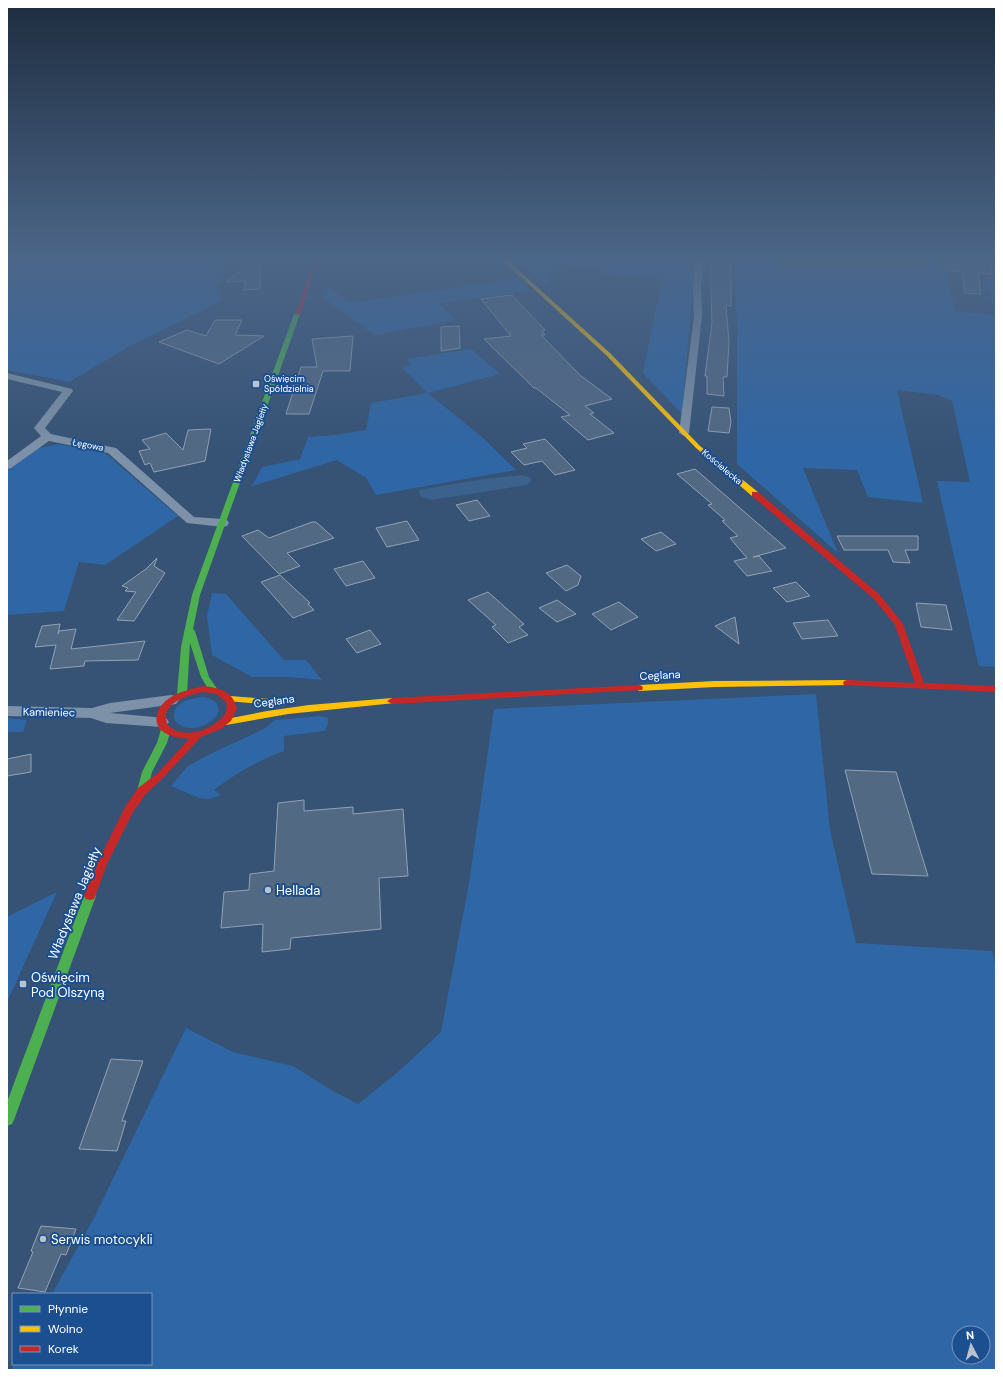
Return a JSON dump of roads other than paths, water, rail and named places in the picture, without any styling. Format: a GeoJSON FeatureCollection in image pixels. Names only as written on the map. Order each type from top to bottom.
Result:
{"type":"FeatureCollection","features":[{"type":"Feature","properties":{"kind":"street","name":"Władysława Jagiełły"},"geometry":{"type":"LineString","coordinates":[[176,697],[196,595],[223,523],[293,323]]}},
{"type":"Feature","properties":{"kind":"street","name":"Kościelecka"},"geometry":{"type":"LineString","coordinates":[[574,323],[608,354],[698,448],[877,597],[894,617],[902,632],[921,686]]}},
{"type":"Feature","properties":{"kind":"street"},"geometry":{"type":"LineString","coordinates":[[684,433],[697,323]]}},
{"type":"Feature","properties":{"kind":"street"},"geometry":{"type":"LineString","coordinates":[[7,376],[68,391],[40,428],[47,437],[7,466]]}},
{"type":"Feature","properties":{"kind":"street","name":"Łęgowa"},"geometry":{"type":"LineString","coordinates":[[47,437],[112,450],[190,520],[223,523]]}},
{"type":"Feature","properties":{"kind":"street","name":"Władysława Jagiełły"},"geometry":{"type":"LineString","coordinates":[[190,628],[205,677],[213,690]]}},
{"type":"Feature","properties":{"kind":"street","name":"Ceglana"},"geometry":{"type":"LineString","coordinates":[[226,722],[326,706],[746,683],[835,682],[996,689]]}},
{"type":"Feature","properties":{"kind":"street"},"geometry":{"type":"LineString","coordinates":[[203,689],[213,690],[226,695],[230,699],[233,706],[232,714],[218,729],[197,736],[185,737],[174,734],[163,726],[161,714],[164,707],[176,697],[203,689]]}},
{"type":"Feature","properties":{"kind":"street","name":"Kamieniec"},"geometry":{"type":"LineString","coordinates":[[7,710],[92,713],[110,708],[176,697]]}},
{"type":"Feature","properties":{"kind":"street","name":"Ceglana"},"geometry":{"type":"LineString","coordinates":[[230,699],[326,706]]}},
{"type":"Feature","properties":{"kind":"street","name":"Kamieniec"},"geometry":{"type":"LineString","coordinates":[[92,713],[106,718],[163,726]]}},
{"type":"Feature","properties":{"kind":"street","name":"Władysława Jagiełły"},"geometry":{"type":"LineString","coordinates":[[142,791],[146,772],[162,743],[163,726]]}},
{"type":"Feature","properties":{"kind":"street","name":"Władysława Jagiełły"},"geometry":{"type":"LineString","coordinates":[[7,1120],[103,862],[129,810],[142,791],[161,775],[197,736]]}},
{"type":"Feature","properties":{"kind":"place","name":"Oświęcim Spółdzielnia"},"geometry":{"type":"Point","coordinates":[256,384]}},
{"type":"Feature","properties":{"kind":"place","name":"Hellada"},"geometry":{"type":"Point","coordinates":[268,890]}},
{"type":"Feature","properties":{"kind":"place","name":"Oświęcim Pod Olszyną"},"geometry":{"type":"Point","coordinates":[23,984]}},
{"type":"Feature","properties":{"kind":"place","name":"Serwis motocykli"},"geometry":{"type":"Point","coordinates":[43,1239]}}]}
